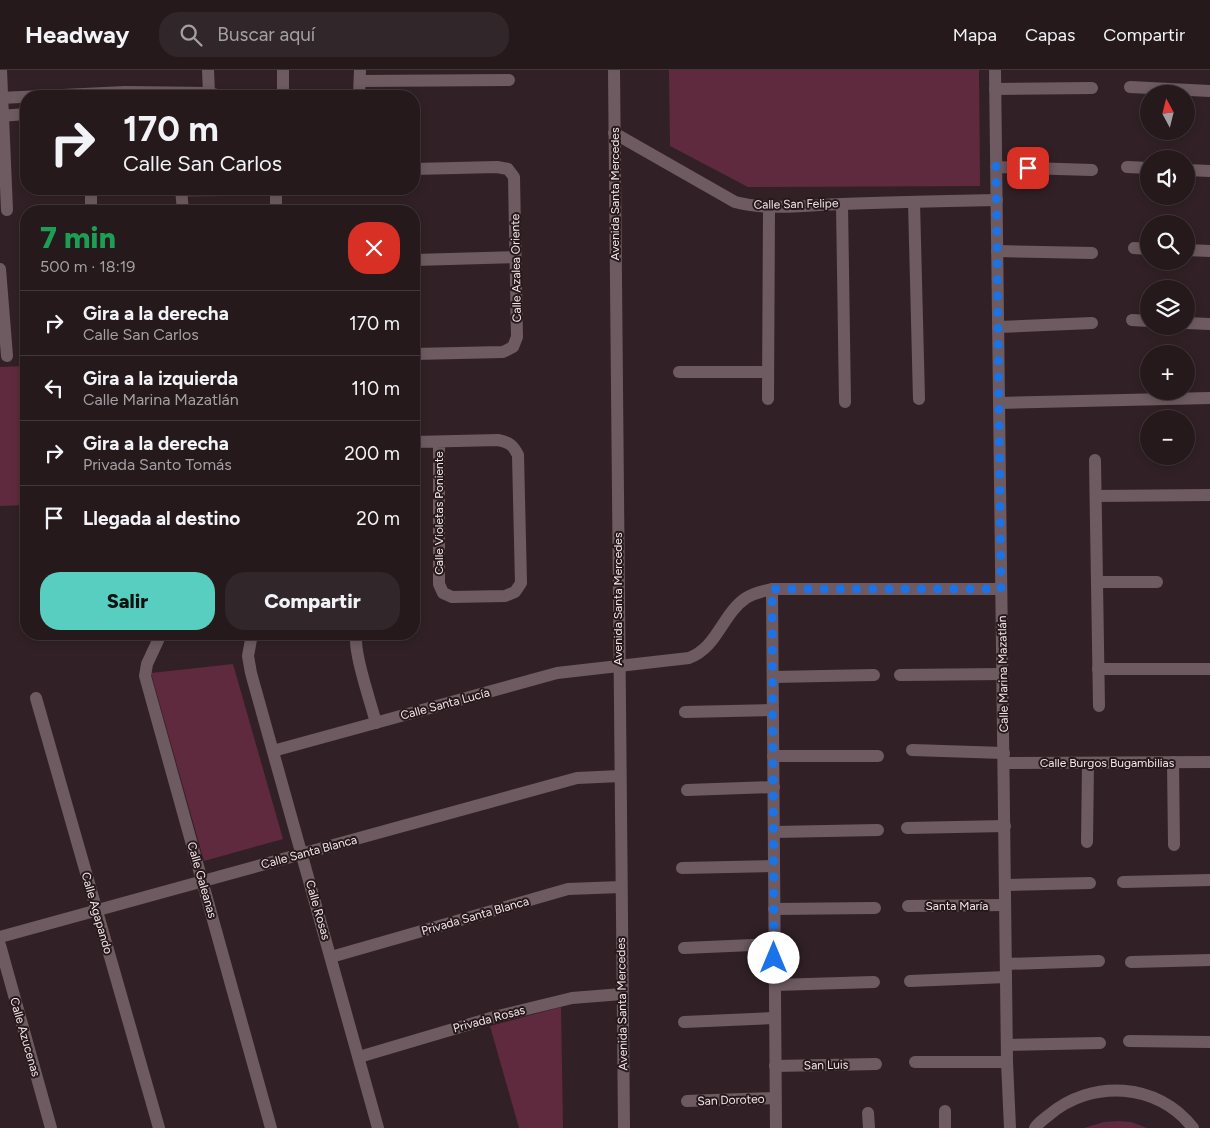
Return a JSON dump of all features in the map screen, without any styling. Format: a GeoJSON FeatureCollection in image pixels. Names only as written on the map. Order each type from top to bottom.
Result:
{"type":"FeatureCollection","features":[{"type":"Feature","properties":{"kind":"street"},"geometry":{"type":"LineString","coordinates":[[0,70],[1,116],[8,210]]}},
{"type":"Feature","properties":{"kind":"street"},"geometry":{"type":"LineString","coordinates":[[208,70],[209,90]]}},
{"type":"Feature","properties":{"kind":"street"},"geometry":{"type":"LineString","coordinates":[[283,70],[283,90]]}},
{"type":"Feature","properties":{"kind":"street","name":"Avenida Santa Mercedes"},"geometry":{"type":"LineString","coordinates":[[614,70],[624,1128]]}},
{"type":"Feature","properties":{"kind":"street","name":"Calle Marina Mazatlán"},"geometry":{"type":"LineString","coordinates":[[995,70],[1007,1062],[1010,1128]]}},
{"type":"Feature","properties":{"kind":"street"},"geometry":{"type":"LineString","coordinates":[[360,90],[360,76],[509,80]]}},
{"type":"Feature","properties":{"kind":"street"},"geometry":{"type":"LineString","coordinates":[[1130,87],[1210,91]]}},
{"type":"Feature","properties":{"kind":"street"},"geometry":{"type":"LineString","coordinates":[[995,89],[1092,88]]}},
{"type":"Feature","properties":{"kind":"street"},"geometry":{"type":"LineString","coordinates":[[1,98],[20,97]]}},
{"type":"Feature","properties":{"kind":"street"},"geometry":{"type":"LineString","coordinates":[[1,116],[20,114]]}},
{"type":"Feature","properties":{"kind":"street","name":"Calle San Felipe"},"geometry":{"type":"LineString","coordinates":[[614,133],[735,202],[751,206],[997,200]]}},
{"type":"Feature","properties":{"kind":"street"},"geometry":{"type":"LineString","coordinates":[[996,166],[1092,170]]}},
{"type":"Feature","properties":{"kind":"street","name":"Calle Azalea Oriente"},"geometry":{"type":"LineString","coordinates":[[420,168],[497,167],[508,169],[514,176],[517,337],[513,348],[503,352],[420,354]]}},
{"type":"Feature","properties":{"kind":"street"},"geometry":{"type":"LineString","coordinates":[[1127,167],[1140,168]]}},
{"type":"Feature","properties":{"kind":"street"},"geometry":{"type":"LineString","coordinates":[[1195,171],[1210,172]]}},
{"type":"Feature","properties":{"kind":"street"},"geometry":{"type":"LineString","coordinates":[[914,202],[919,399]]}},
{"type":"Feature","properties":{"kind":"street"},"geometry":{"type":"LineString","coordinates":[[842,204],[845,402]]}},
{"type":"Feature","properties":{"kind":"street"},"geometry":{"type":"LineString","coordinates":[[768,207],[768,399]]}},
{"type":"Feature","properties":{"kind":"street"},"geometry":{"type":"LineString","coordinates":[[1134,248],[1140,248]]}},
{"type":"Feature","properties":{"kind":"street"},"geometry":{"type":"LineString","coordinates":[[1195,250],[1210,251]]}},
{"type":"Feature","properties":{"kind":"street"},"geometry":{"type":"LineString","coordinates":[[997,251],[1092,253]]}},
{"type":"Feature","properties":{"kind":"street"},"geometry":{"type":"LineString","coordinates":[[420,260],[515,257]]}},
{"type":"Feature","properties":{"kind":"street"},"geometry":{"type":"LineString","coordinates":[[0,269],[7,356]]}},
{"type":"Feature","properties":{"kind":"street"},"geometry":{"type":"LineString","coordinates":[[1132,320],[1140,320]]}},
{"type":"Feature","properties":{"kind":"street"},"geometry":{"type":"LineString","coordinates":[[998,326],[1092,323]]}},
{"type":"Feature","properties":{"kind":"street"},"geometry":{"type":"LineString","coordinates":[[1195,323],[1210,324]]}},
{"type":"Feature","properties":{"kind":"street"},"geometry":{"type":"LineString","coordinates":[[679,372],[768,372]]}},
{"type":"Feature","properties":{"kind":"street"},"geometry":{"type":"LineString","coordinates":[[999,403],[1210,398]]}},
{"type":"Feature","properties":{"kind":"street","name":"Calle Violetas Poniente"},"geometry":{"type":"LineString","coordinates":[[498,440],[507,441],[514,447],[518,455],[521,583],[515,592],[504,596],[461,597],[452,597],[443,593],[439,584],[439,442],[498,440]]}},
{"type":"Feature","properties":{"kind":"street"},"geometry":{"type":"LineString","coordinates":[[420,442],[439,442]]}},
{"type":"Feature","properties":{"kind":"street"},"geometry":{"type":"LineString","coordinates":[[1095,460],[1099,706]]}},
{"type":"Feature","properties":{"kind":"street"},"geometry":{"type":"LineString","coordinates":[[1096,496],[1210,495]]}},
{"type":"Feature","properties":{"kind":"street"},"geometry":{"type":"LineString","coordinates":[[1097,582],[1158,582]]}},
{"type":"Feature","properties":{"kind":"street"},"geometry":{"type":"LineString","coordinates":[[772,589],[776,1128]]}},
{"type":"Feature","properties":{"kind":"street","name":"Calle Santa Lucía"},"geometry":{"type":"LineString","coordinates":[[273,751],[557,673],[689,658],[699,654],[707,647],[744,599],[772,589],[1001,589]]}},
{"type":"Feature","properties":{"kind":"street","name":"Calle Galeanas"},"geometry":{"type":"LineString","coordinates":[[158,640],[147,664],[145,676],[271,1128]]}},
{"type":"Feature","properties":{"kind":"street","name":"Calle Rosas"},"geometry":{"type":"LineString","coordinates":[[251,640],[248,656],[250,665],[378,1128]]}},
{"type":"Feature","properties":{"kind":"street"},"geometry":{"type":"LineString","coordinates":[[355,640],[376,723]]}},
{"type":"Feature","properties":{"kind":"street"},"geometry":{"type":"LineString","coordinates":[[1098,669],[1210,669]]}},
{"type":"Feature","properties":{"kind":"street"},"geometry":{"type":"LineString","coordinates":[[900,675],[1002,674]]}},
{"type":"Feature","properties":{"kind":"street"},"geometry":{"type":"LineString","coordinates":[[773,677],[874,675]]}},
{"type":"Feature","properties":{"kind":"street","name":"Calle Agapando"},"geometry":{"type":"LineString","coordinates":[[36,698],[159,1128]]}},
{"type":"Feature","properties":{"kind":"street"},"geometry":{"type":"LineString","coordinates":[[685,712],[773,710]]}},
{"type":"Feature","properties":{"kind":"street","name":"Calle Burgos Bugambilias"},"geometry":{"type":"LineString","coordinates":[[912,750],[1088,763],[1210,762]]}},
{"type":"Feature","properties":{"kind":"street"},"geometry":{"type":"LineString","coordinates":[[774,756],[878,756]]}},
{"type":"Feature","properties":{"kind":"street"},"geometry":{"type":"LineString","coordinates":[[1173,762],[1174,845]]}},
{"type":"Feature","properties":{"kind":"street"},"geometry":{"type":"LineString","coordinates":[[1087,842],[1088,763]]}},
{"type":"Feature","properties":{"kind":"street","name":"Calle Santa Blanca"},"geometry":{"type":"LineString","coordinates":[[0,937],[577,778],[620,776]]}},
{"type":"Feature","properties":{"kind":"street"},"geometry":{"type":"LineString","coordinates":[[687,790],[774,787]]}},
{"type":"Feature","properties":{"kind":"street"},"geometry":{"type":"LineString","coordinates":[[907,828],[1004,826]]}},
{"type":"Feature","properties":{"kind":"street"},"geometry":{"type":"LineString","coordinates":[[774,832],[878,830]]}},
{"type":"Feature","properties":{"kind":"street"},"geometry":{"type":"LineString","coordinates":[[682,868],[774,866]]}},
{"type":"Feature","properties":{"kind":"street"},"geometry":{"type":"LineString","coordinates":[[1123,882],[1210,880]]}},
{"type":"Feature","properties":{"kind":"street"},"geometry":{"type":"LineString","coordinates":[[1005,885],[1090,883]]}},
{"type":"Feature","properties":{"kind":"street","name":"Privada Santa Blanca"},"geometry":{"type":"LineString","coordinates":[[330,957],[568,889],[621,887]]}},
{"type":"Feature","properties":{"kind":"street","name":"Santa María"},"geometry":{"type":"LineString","coordinates":[[908,906],[1005,905]]}},
{"type":"Feature","properties":{"kind":"street"},"geometry":{"type":"LineString","coordinates":[[774,909],[875,908]]}},
{"type":"Feature","properties":{"kind":"street"},"geometry":{"type":"LineString","coordinates":[[684,948],[774,944]]}},
{"type":"Feature","properties":{"kind":"street","name":"Calle Azucenas"},"geometry":{"type":"LineString","coordinates":[[0,945],[51,1128]]}},
{"type":"Feature","properties":{"kind":"street"},"geometry":{"type":"LineString","coordinates":[[1131,962],[1210,960]]}},
{"type":"Feature","properties":{"kind":"street"},"geometry":{"type":"LineString","coordinates":[[1006,964],[1099,961]]}},
{"type":"Feature","properties":{"kind":"street"},"geometry":{"type":"LineString","coordinates":[[910,981],[1006,977]]}},
{"type":"Feature","properties":{"kind":"street"},"geometry":{"type":"LineString","coordinates":[[775,985],[874,982]]}},
{"type":"Feature","properties":{"kind":"street","name":"Privada Rosas"},"geometry":{"type":"LineString","coordinates":[[359,1057],[494,1017],[546,1004],[572,998],[622,994]]}},
{"type":"Feature","properties":{"kind":"street"},"geometry":{"type":"LineString","coordinates":[[684,1022],[775,1018]]}},
{"type":"Feature","properties":{"kind":"street"},"geometry":{"type":"LineString","coordinates":[[1129,1041],[1210,1042]]}},
{"type":"Feature","properties":{"kind":"street"},"geometry":{"type":"LineString","coordinates":[[1007,1045],[1100,1043]]}},
{"type":"Feature","properties":{"kind":"street"},"geometry":{"type":"LineString","coordinates":[[915,1062],[1007,1062]]}},
{"type":"Feature","properties":{"kind":"street","name":"San Luis"},"geometry":{"type":"LineString","coordinates":[[775,1066],[876,1064]]}},
{"type":"Feature","properties":{"kind":"street"},"geometry":{"type":"LineString","coordinates":[[1035,1128],[1061,1104],[1092,1092],[1125,1090],[1157,1099],[1185,1117],[1193,1128]]}},
{"type":"Feature","properties":{"kind":"street","name":"San Doroteo"},"geometry":{"type":"LineString","coordinates":[[687,1101],[775,1098]]}},
{"type":"Feature","properties":{"kind":"street"},"geometry":{"type":"LineString","coordinates":[[944,1111],[945,1128]]}},
{"type":"Feature","properties":{"kind":"street"},"geometry":{"type":"LineString","coordinates":[[868,1112],[869,1128]]}},
{"type":"Feature","properties":{"kind":"shaded area"},"geometry":{"type":"Polygon","coordinates":[[[669,70],[979,70],[980,186],[748,187],[670,146],[669,70]]]}},
{"type":"Feature","properties":{"kind":"shaded area"},"geometry":{"type":"Polygon","coordinates":[[[185,195],[268,195],[185,197],[185,195]]]}},
{"type":"Feature","properties":{"kind":"shaded area"},"geometry":{"type":"Polygon","coordinates":[[[20,366],[20,505],[0,506],[0,367],[20,366]]]}},
{"type":"Feature","properties":{"kind":"shaded area"},"geometry":{"type":"Polygon","coordinates":[[[233,664],[283,839],[204,861],[151,673],[233,664]]]}},
{"type":"Feature","properties":{"kind":"shaded area"},"geometry":{"type":"Polygon","coordinates":[[[561,1007],[563,1128],[519,1128],[490,1026],[561,1007]]]}},
{"type":"Feature","properties":{"kind":"shaded area"},"geometry":{"type":"Polygon","coordinates":[[[1104,1122],[1131,1122],[1147,1128],[1084,1128],[1104,1122]]]}},
{"type":"Feature","properties":{"kind":"route"},"geometry":{"type":"LineString","coordinates":[[774,958],[772,589],[1001,589],[996,166],[1028,168]]}}]}
